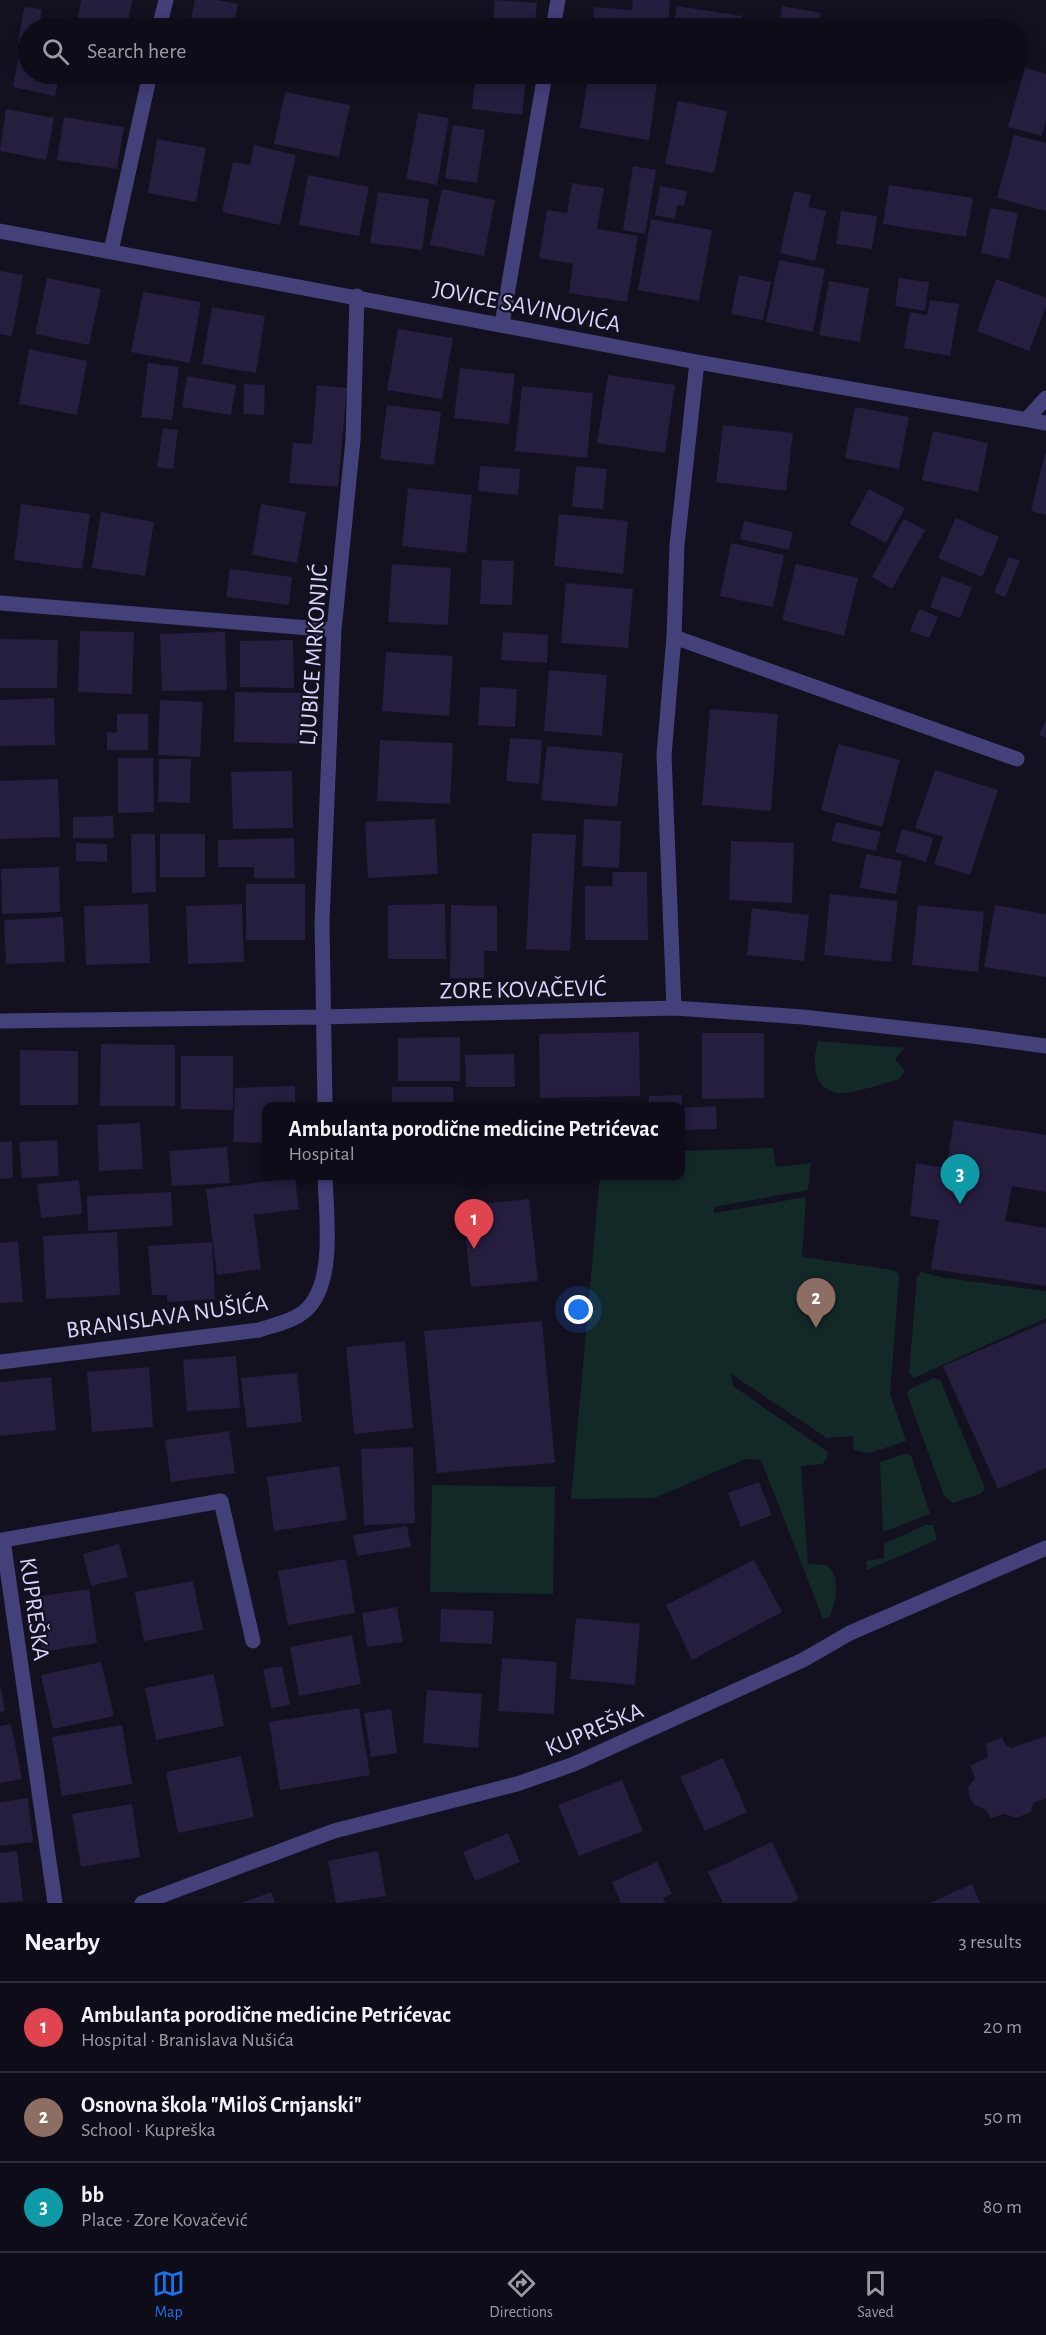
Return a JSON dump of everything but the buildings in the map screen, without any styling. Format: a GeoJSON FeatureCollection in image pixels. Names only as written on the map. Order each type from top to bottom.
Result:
{"type":"FeatureCollection","features":[{"type":"Feature","properties":{"kind":"street"},"geometry":{"type":"LineString","coordinates":[[162,18],[166,0]]}},
{"type":"Feature","properties":{"kind":"street"},"geometry":{"type":"LineString","coordinates":[[555,18],[558,0]]}},
{"type":"Feature","properties":{"kind":"street"},"geometry":{"type":"LineString","coordinates":[[111,251],[148,84]]}},
{"type":"Feature","properties":{"kind":"street"},"geometry":{"type":"LineString","coordinates":[[501,324],[543,84]]}},
{"type":"Feature","properties":{"kind":"street","name":"JOVICE SAVINOVIĆA"},"geometry":{"type":"LineString","coordinates":[[0,231],[357,296],[697,362],[1046,423]]}},
{"type":"Feature","properties":{"kind":"street","name":"LJUBICE MRKONJIĆ"},"geometry":{"type":"LineString","coordinates":[[324,1017],[322,922],[334,630],[353,440],[357,296]]}},
{"type":"Feature","properties":{"kind":"street"},"geometry":{"type":"LineString","coordinates":[[674,1008],[664,755],[674,637],[677,545],[697,362]]}},
{"type":"Feature","properties":{"kind":"street"},"geometry":{"type":"LineString","coordinates":[[1027,419],[1046,398]]}},
{"type":"Feature","properties":{"kind":"street"},"geometry":{"type":"LineString","coordinates":[[0,603],[334,630]]}},
{"type":"Feature","properties":{"kind":"street"},"geometry":{"type":"LineString","coordinates":[[674,637],[1017,759]]}},
{"type":"Feature","properties":{"kind":"street","name":"ZORE KOVAČEVIĆ"},"geometry":{"type":"LineString","coordinates":[[0,1021],[324,1017],[674,1008],[803,1017],[1046,1046]]}},
{"type":"Feature","properties":{"kind":"street"},"geometry":{"type":"LineString","coordinates":[[324,1017],[325,1102]]}},
{"type":"Feature","properties":{"kind":"street","name":"BRANISLAVA NUŠIĆA"},"geometry":{"type":"LineString","coordinates":[[0,1362],[259,1330],[286,1321],[305,1311],[319,1291],[326,1263],[325,1180]]}},
{"type":"Feature","properties":{"kind":"street","name":"KUPREŠKA"},"geometry":{"type":"LineString","coordinates":[[55,1903],[3,1540],[221,1501],[253,1641]]}},
{"type":"Feature","properties":{"kind":"street","name":"KUPREŠKA"},"geometry":{"type":"LineString","coordinates":[[142,1903],[333,1831],[517,1784],[574,1764],[802,1660],[850,1633],[1046,1548]]}},
{"type":"Feature","properties":{"kind":"green space"},"geometry":{"type":"Polygon","coordinates":[[[818,1041],[905,1048],[895,1059],[905,1071],[899,1079],[869,1088],[845,1093],[830,1091],[819,1081],[816,1073],[815,1057],[818,1041]]]}},
{"type":"Feature","properties":{"kind":"green space"},"geometry":{"type":"Polygon","coordinates":[[[773,1148],[776,1167],[811,1163],[808,1190],[714,1207],[714,1213],[806,1197],[802,1257],[893,1270],[898,1273],[890,1394],[906,1441],[869,1453],[854,1450],[853,1436],[827,1438],[731,1374],[733,1386],[828,1452],[827,1459],[822,1464],[801,1466],[808,1564],[827,1565],[836,1582],[830,1617],[823,1619],[761,1460],[745,1459],[655,1498],[571,1499],[600,1180],[685,1180],[685,1151],[773,1148]]]}},
{"type":"Feature","properties":{"kind":"green space"},"geometry":{"type":"Polygon","coordinates":[[[921,1272],[945,1278],[1046,1291],[1046,1318],[914,1378],[909,1373],[917,1277],[921,1272]]]}},
{"type":"Feature","properties":{"kind":"green space"},"geometry":{"type":"Polygon","coordinates":[[[933,1378],[940,1380],[985,1488],[982,1493],[953,1503],[944,1496],[907,1394],[910,1389],[933,1378]]]}},
{"type":"Feature","properties":{"kind":"green space"},"geometry":{"type":"Polygon","coordinates":[[[909,1454],[912,1458],[930,1514],[883,1532],[880,1462],[909,1454]]]}},
{"type":"Feature","properties":{"kind":"green space"},"geometry":{"type":"Polygon","coordinates":[[[432,1485],[555,1487],[553,1594],[430,1592],[432,1485]]]}},
{"type":"Feature","properties":{"kind":"green space"},"geometry":{"type":"Polygon","coordinates":[[[925,1525],[933,1525],[937,1540],[867,1570],[866,1561],[884,1558],[884,1544],[925,1525]]]}},
{"type":"Feature","properties":{"kind":"place","name":"bb"},"geometry":{"type":"Point","coordinates":[960,1204]}},
{"type":"Feature","properties":{"kind":"place","name":"Ambulanta porodične medicine Petrićevac"},"geometry":{"type":"Point","coordinates":[474,1249]}},
{"type":"Feature","properties":{"kind":"place","name":"Osnovna škola \"Miloš Crnjanski\""},"geometry":{"type":"Point","coordinates":[816,1328]}}]}
